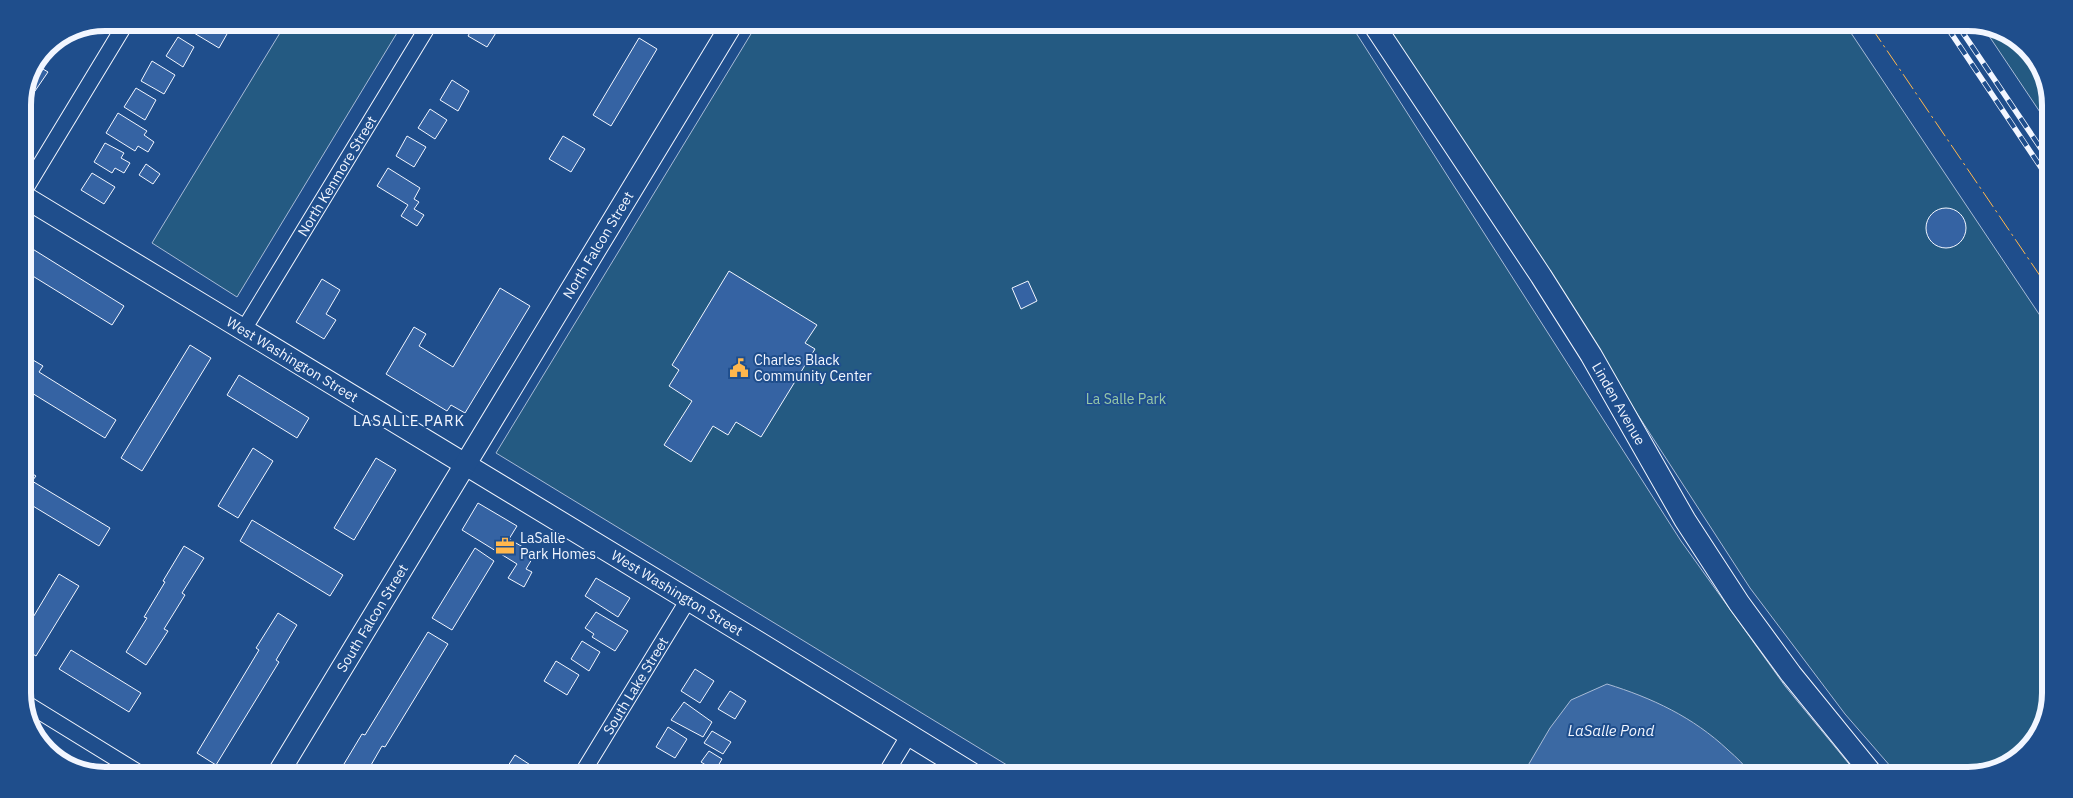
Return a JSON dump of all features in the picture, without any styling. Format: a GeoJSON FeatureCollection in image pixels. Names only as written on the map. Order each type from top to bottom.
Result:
{"type":"FeatureCollection","features":[{"type":"Feature","properties":{"kind":"street"},"geometry":{"type":"LineString","coordinates":[[31,181],[121,31]]}},
{"type":"Feature","properties":{"kind":"street","name":"North Kenmore Street"},"geometry":{"type":"LineString","coordinates":[[244,329],[425,31]]}},
{"type":"Feature","properties":{"kind":"street","name":"North Falcon Street"},"geometry":{"type":"LineString","coordinates":[[465,465],[728,31]]}},
{"type":"Feature","properties":{"kind":"street","name":"Linden Avenue"},"geometry":{"type":"LineString","coordinates":[[1377,31],[1541,276],[1591,355],[1685,520],[1739,603],[1791,674],[1867,767]]}},
{"type":"Feature","properties":{"kind":"street","name":"West Washington Street"},"geometry":{"type":"LineString","coordinates":[[31,199],[961,767]]}},
{"type":"Feature","properties":{"kind":"street","name":"South Falcon Street"},"geometry":{"type":"LineString","coordinates":[[282,767],[465,465]]}},
{"type":"Feature","properties":{"kind":"street","name":"South Lake Street"},"geometry":{"type":"LineString","coordinates":[[586,767],[688,600]]}},
{"type":"Feature","properties":{"kind":"street"},"geometry":{"type":"LineString","coordinates":[[33,707],[130,767]]}},
{"type":"Feature","properties":{"kind":"street"},"geometry":{"type":"LineString","coordinates":[[890,767],[909,735]]}},
{"type":"Feature","properties":{"kind":"green space"},"geometry":{"type":"Polygon","coordinates":[[[281,31],[398,31],[237,297],[152,243],[281,31]]]}},
{"type":"Feature","properties":{"kind":"green space","name":"La Salle Park"},"geometry":{"type":"Polygon","coordinates":[[[753,31],[1355,31],[1681,541],[1785,686],[1851,767],[1010,767],[496,453],[753,31]]]}},
{"type":"Feature","properties":{"kind":"green space"},"geometry":{"type":"Polygon","coordinates":[[[1389,31],[1850,31],[2042,319],[2042,693],[2038,717],[2027,738],[2020,745],[2001,759],[1978,766],[1891,767],[1845,714],[1750,588],[1389,31]]]}},
{"type":"Feature","properties":{"kind":"green space"},"geometry":{"type":"Polygon","coordinates":[[[1988,34],[2009,44],[2027,60],[2038,81],[2042,100],[2042,115],[1988,34]]]}},
{"type":"Feature","properties":{"kind":"water","name":"LaSalle Pond"},"geometry":{"type":"Polygon","coordinates":[[[1607,684],[1656,702],[1686,718],[1715,738],[1745,767],[1527,767],[1550,728],[1571,700],[1607,684]]]}},
{"type":"Feature","properties":{"kind":"building"},"geometry":{"type":"Polygon","coordinates":[[[191,31],[229,31],[219,48],[191,31]]]}},
{"type":"Feature","properties":{"kind":"building"},"geometry":{"type":"Polygon","coordinates":[[[471,31],[497,31],[487,47],[468,36],[471,31]]]}},
{"type":"Feature","properties":{"kind":"building"},"geometry":{"type":"Polygon","coordinates":[[[178,37],[194,47],[183,67],[166,56],[178,37]]]}},
{"type":"Feature","properties":{"kind":"building"},"geometry":{"type":"Polygon","coordinates":[[[639,38],[657,49],[611,126],[593,115],[639,38]]]}},
{"type":"Feature","properties":{"kind":"building"},"geometry":{"type":"Polygon","coordinates":[[[152,61],[175,75],[164,94],[141,81],[152,61]]]}},
{"type":"Feature","properties":{"kind":"building"},"geometry":{"type":"Polygon","coordinates":[[[42,68],[48,72],[35,91],[33,90],[42,68]]]}},
{"type":"Feature","properties":{"kind":"building"},"geometry":{"type":"Polygon","coordinates":[[[452,80],[469,91],[458,111],[440,100],[452,80]]]}},
{"type":"Feature","properties":{"kind":"building"},"geometry":{"type":"Polygon","coordinates":[[[136,88],[156,100],[145,120],[124,107],[136,88]]]}},
{"type":"Feature","properties":{"kind":"building"},"geometry":{"type":"Polygon","coordinates":[[[430,109],[447,120],[435,139],[418,128],[430,109]]]}},
{"type":"Feature","properties":{"kind":"building"},"geometry":{"type":"Polygon","coordinates":[[[118,113],[147,131],[144,135],[154,142],[148,152],[138,146],[135,151],[106,133],[118,113]]]}},
{"type":"Feature","properties":{"kind":"building"},"geometry":{"type":"Polygon","coordinates":[[[407,136],[426,147],[414,167],[396,156],[407,136]]]}},
{"type":"Feature","properties":{"kind":"building"},"geometry":{"type":"Polygon","coordinates":[[[563,136],[585,149],[571,172],[549,159],[563,136]]]}},
{"type":"Feature","properties":{"kind":"building"},"geometry":{"type":"Polygon","coordinates":[[[105,143],[124,153],[121,158],[130,163],[124,173],[115,168],[112,173],[94,162],[105,143]]]}},
{"type":"Feature","properties":{"kind":"building"},"geometry":{"type":"Polygon","coordinates":[[[146,164],[160,174],[153,184],[139,175],[146,164]]]}},
{"type":"Feature","properties":{"kind":"building"},"geometry":{"type":"Polygon","coordinates":[[[388,168],[420,188],[414,199],[419,202],[414,209],[424,215],[417,226],[401,216],[408,205],[377,186],[388,168]]]}},
{"type":"Feature","properties":{"kind":"building"},"geometry":{"type":"Polygon","coordinates":[[[92,173],[115,187],[104,204],[81,190],[92,173]]]}},
{"type":"Feature","properties":{"kind":"building"},"geometry":{"type":"Polygon","coordinates":[[[1946,208],[1960,214],[1966,228],[1960,242],[1946,248],[1932,242],[1926,228],[1932,214],[1946,208]]]}},
{"type":"Feature","properties":{"kind":"building"},"geometry":{"type":"Polygon","coordinates":[[[31,248],[124,306],[112,325],[31,275],[31,248]]]}},
{"type":"Feature","properties":{"kind":"building","name":"Charles Black Community Center"},"geometry":{"type":"Polygon","coordinates":[[[729,271],[817,325],[805,343],[815,349],[761,437],[736,422],[728,435],[713,426],[691,462],[664,445],[692,401],[669,386],[679,370],[672,365],[729,271]]]}},
{"type":"Feature","properties":{"kind":"building"},"geometry":{"type":"Polygon","coordinates":[[[322,279],[340,290],[326,314],[336,320],[324,339],[296,322],[322,279]]]}},
{"type":"Feature","properties":{"kind":"building"},"geometry":{"type":"Polygon","coordinates":[[[1028,281],[1037,301],[1021,309],[1012,288],[1028,281]]]}},
{"type":"Feature","properties":{"kind":"building"},"geometry":{"type":"Polygon","coordinates":[[[500,288],[530,306],[465,413],[451,405],[447,411],[386,374],[414,327],[426,334],[419,346],[453,367],[500,288]]]}},
{"type":"Feature","properties":{"kind":"building"},"geometry":{"type":"Polygon","coordinates":[[[190,345],[211,358],[142,471],[121,458],[190,345]]]}},
{"type":"Feature","properties":{"kind":"building"},"geometry":{"type":"Polygon","coordinates":[[[31,359],[43,366],[39,372],[116,420],[105,438],[31,392],[31,359]]]}},
{"type":"Feature","properties":{"kind":"building"},"geometry":{"type":"Polygon","coordinates":[[[239,375],[309,418],[297,438],[227,395],[239,375]]]}},
{"type":"Feature","properties":{"kind":"building"},"geometry":{"type":"Polygon","coordinates":[[[253,448],[273,461],[238,518],[218,506],[253,448]]]}},
{"type":"Feature","properties":{"kind":"building"},"geometry":{"type":"Polygon","coordinates":[[[376,458],[396,470],[354,540],[334,528],[376,458]]]}},
{"type":"Feature","properties":{"kind":"building"},"geometry":{"type":"Polygon","coordinates":[[[31,473],[36,476],[32,481],[110,528],[99,546],[31,505],[31,473]]]}},
{"type":"Feature","properties":{"kind":"building","name":"LaSalle Park Homes"},"geometry":{"type":"Polygon","coordinates":[[[478,503],[517,526],[509,539],[535,554],[526,569],[532,572],[524,587],[508,578],[517,564],[462,530],[478,503]]]}},
{"type":"Feature","properties":{"kind":"building"},"geometry":{"type":"Polygon","coordinates":[[[252,520],[343,575],[330,596],[240,541],[252,520]]]}},
{"type":"Feature","properties":{"kind":"building"},"geometry":{"type":"Polygon","coordinates":[[[184,546],[204,558],[182,593],[185,595],[164,629],[168,631],[146,665],[126,652],[147,618],[144,617],[184,546]]]}},
{"type":"Feature","properties":{"kind":"building"},"geometry":{"type":"Polygon","coordinates":[[[475,548],[494,561],[452,630],[432,618],[475,548]]]}},
{"type":"Feature","properties":{"kind":"building"},"geometry":{"type":"Polygon","coordinates":[[[59,574],[79,586],[36,656],[31,653],[31,621],[59,574]]]}},
{"type":"Feature","properties":{"kind":"building"},"geometry":{"type":"Polygon","coordinates":[[[596,578],[630,598],[618,617],[585,596],[596,578]]]}},
{"type":"Feature","properties":{"kind":"building"},"geometry":{"type":"Polygon","coordinates":[[[596,612],[628,631],[615,651],[592,637],[594,634],[585,628],[596,612]]]}},
{"type":"Feature","properties":{"kind":"building"},"geometry":{"type":"Polygon","coordinates":[[[278,613],[297,625],[276,660],[279,662],[216,765],[197,753],[259,650],[256,648],[278,613]]]}},
{"type":"Feature","properties":{"kind":"building"},"geometry":{"type":"Polygon","coordinates":[[[428,632],[448,644],[385,747],[382,746],[370,767],[342,767],[362,734],[365,735],[428,632]]]}},
{"type":"Feature","properties":{"kind":"building"},"geometry":{"type":"Polygon","coordinates":[[[582,641],[600,652],[589,671],[571,659],[582,641]]]}},
{"type":"Feature","properties":{"kind":"building"},"geometry":{"type":"Polygon","coordinates":[[[71,650],[141,693],[129,712],[59,669],[71,650]]]}},
{"type":"Feature","properties":{"kind":"building"},"geometry":{"type":"Polygon","coordinates":[[[556,661],[579,675],[567,695],[544,681],[556,661]]]}},
{"type":"Feature","properties":{"kind":"building"},"geometry":{"type":"Polygon","coordinates":[[[695,669],[714,681],[700,703],[681,691],[695,669]]]}},
{"type":"Feature","properties":{"kind":"building"},"geometry":{"type":"Polygon","coordinates":[[[730,691],[746,701],[735,719],[718,709],[730,691]]]}},
{"type":"Feature","properties":{"kind":"building"},"geometry":{"type":"Polygon","coordinates":[[[684,702],[712,722],[703,737],[671,720],[684,702]]]}},
{"type":"Feature","properties":{"kind":"building"},"geometry":{"type":"Polygon","coordinates":[[[668,727],[687,739],[675,758],[656,747],[668,727]]]}},
{"type":"Feature","properties":{"kind":"building"},"geometry":{"type":"Polygon","coordinates":[[[712,731],[731,742],[723,754],[704,743],[712,731]]]}},
{"type":"Feature","properties":{"kind":"building"},"geometry":{"type":"Polygon","coordinates":[[[709,751],[722,759],[717,767],[709,767],[701,762],[709,751]]]}},
{"type":"Feature","properties":{"kind":"building"},"geometry":{"type":"Polygon","coordinates":[[[515,755],[533,767],[507,767],[515,755]]]}},
{"type":"Feature","properties":{"kind":"railway"},"geometry":{"type":"LineString","coordinates":[[1950,31],[2042,169]]}},
{"type":"Feature","properties":{"kind":"railway"},"geometry":{"type":"LineString","coordinates":[[1962,31],[2042,150]]}},
{"type":"Feature","properties":{"kind":"power"},"geometry":{"type":"LineString","coordinates":[[1874,31],[2042,279]]}},
{"type":"Feature","properties":{"kind":"place","name":"Charles Black Community Center"},"geometry":{"type":"Point","coordinates":[739,368]}},
{"type":"Feature","properties":{"kind":"place","name":"LaSalle Park Homes"},"geometry":{"type":"Point","coordinates":[505,546]}},
{"type":"Feature","properties":{"kind":"district","name":"LASALLE PARK"},"geometry":{"type":"Point","coordinates":[409,421]}}]}
